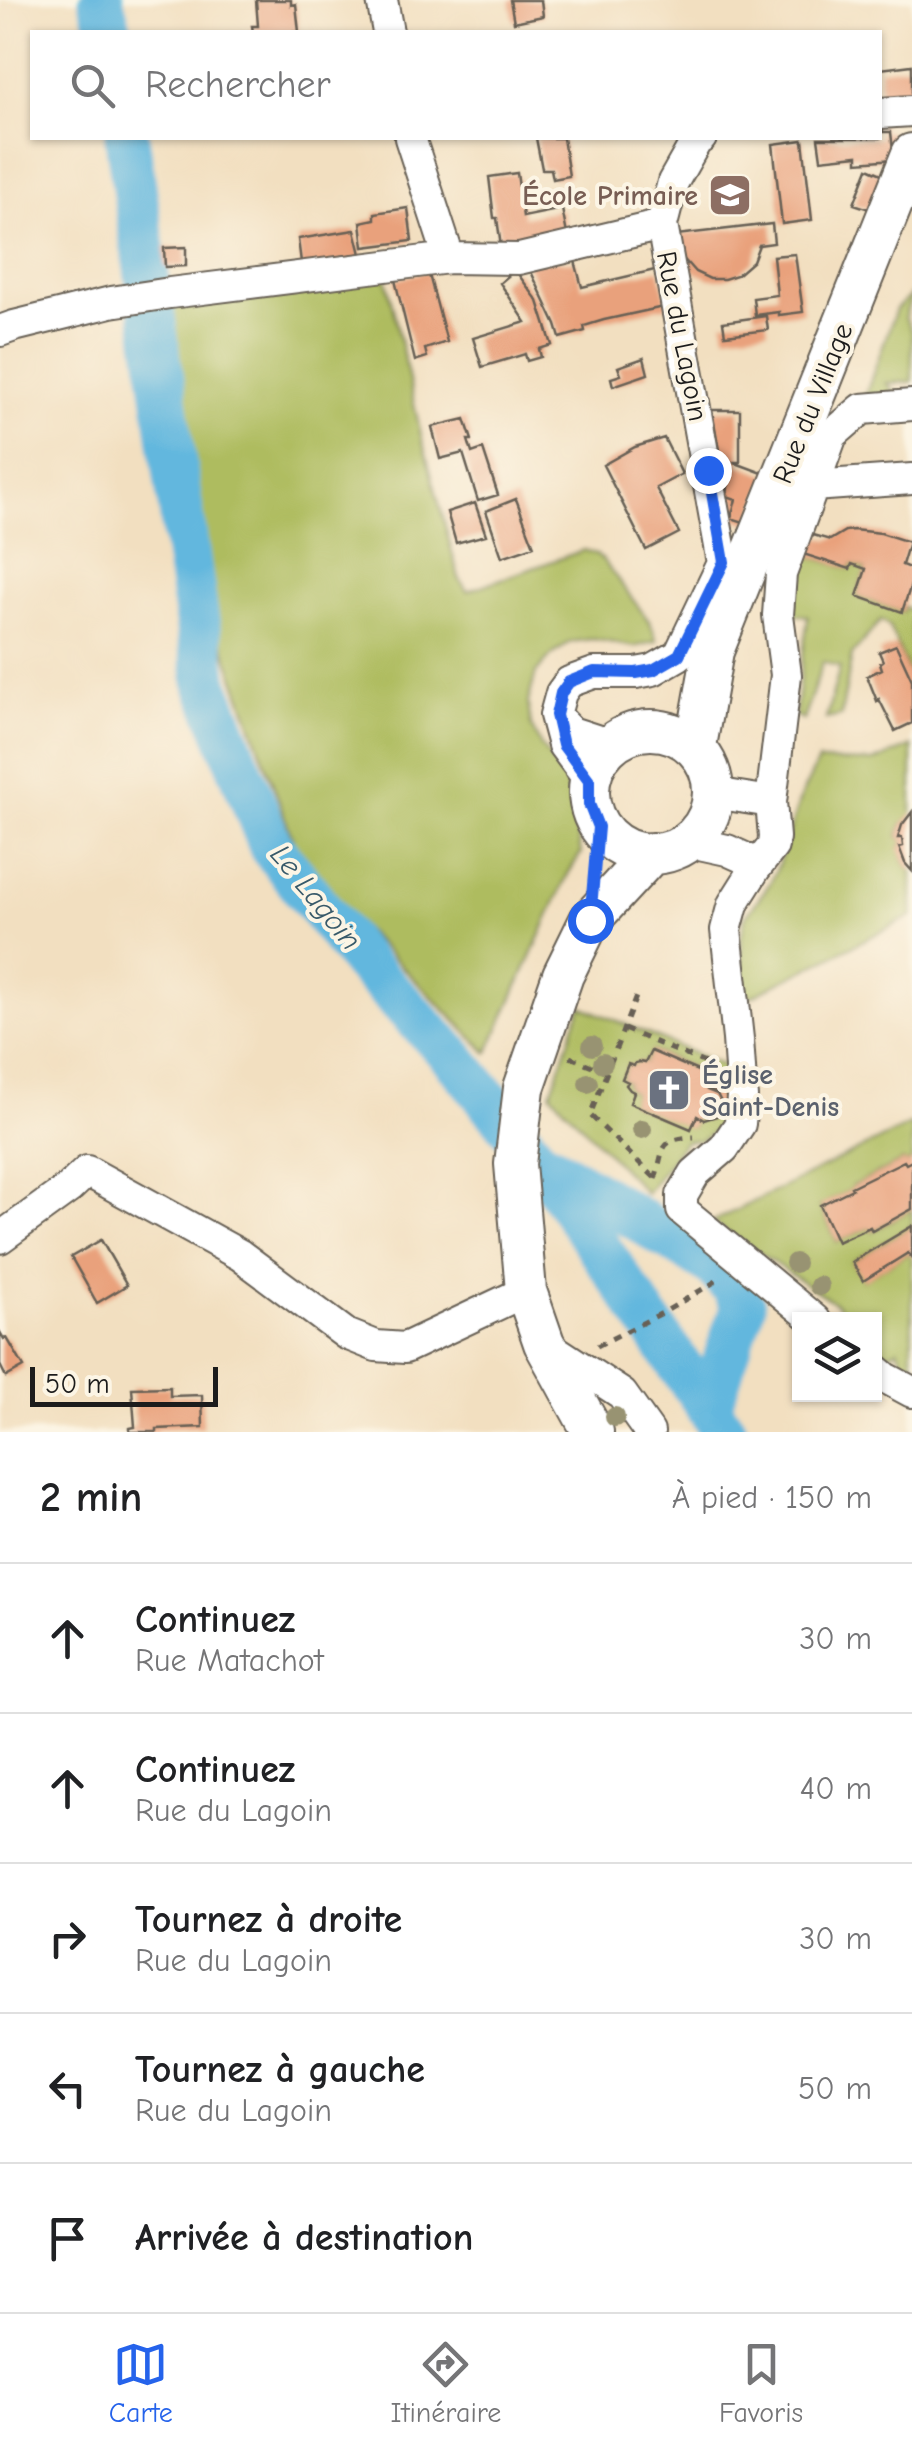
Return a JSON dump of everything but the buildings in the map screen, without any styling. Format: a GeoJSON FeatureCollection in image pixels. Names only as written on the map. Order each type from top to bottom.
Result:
{"type":"FeatureCollection","features":[{"type":"Feature","properties":{"kind":"main road","name":"Rue du Village"},"geometry":{"type":"LineString","coordinates":[[696,746],[712,652],[912,154]]}},
{"type":"Feature","properties":{"kind":"main road","name":"Rue du Village"},"geometry":{"type":"LineString","coordinates":[[650,728],[712,652]]}},
{"type":"Feature","properties":{"kind":"main road"},"geometry":{"type":"LineString","coordinates":[[590,920],[671,848],[706,823],[714,794],[711,770],[696,746],[678,734],[650,728],[625,734],[600,754],[589,780],[589,804],[598,827],[618,846],[634,853],[671,848]]}},
{"type":"Feature","properties":{"kind":"main road"},"geometry":{"type":"LineString","coordinates":[[593,1432],[544,1343],[526,1291],[516,1164],[524,1088],[564,975],[590,920],[598,827]]}},
{"type":"Feature","properties":{"kind":"street"},"geometry":{"type":"LineString","coordinates":[[382,0],[388,30]]}},
{"type":"Feature","properties":{"kind":"street"},"geometry":{"type":"LineString","coordinates":[[882,113],[912,110]]}},
{"type":"Feature","properties":{"kind":"street"},"geometry":{"type":"LineString","coordinates":[[411,140],[449,258]]}},
{"type":"Feature","properties":{"kind":"street"},"geometry":{"type":"LineString","coordinates":[[662,225],[672,182],[697,140]]}},
{"type":"Feature","properties":{"kind":"street","name":"Rue du Lagoin"},"geometry":{"type":"LineString","coordinates":[[0,331],[112,302],[170,293],[449,258],[519,259],[662,225],[724,562],[679,655],[653,670],[594,672],[569,682],[561,693],[556,715]]}},
{"type":"Feature","properties":{"kind":"street"},"geometry":{"type":"LineString","coordinates":[[805,1312],[682,1210],[682,1195],[695,1173],[724,1148],[740,1124],[738,1039],[726,930],[733,904],[774,837],[770,802],[786,675],[778,616],[780,574],[832,435],[862,409],[912,406]]}},
{"type":"Feature","properties":{"kind":"street"},"geometry":{"type":"LineString","coordinates":[[813,486],[912,479]]}},
{"type":"Feature","properties":{"kind":"street"},"geometry":{"type":"LineString","coordinates":[[556,715],[571,732],[611,745]]}},
{"type":"Feature","properties":{"kind":"street"},"geometry":{"type":"LineString","coordinates":[[556,715],[563,745],[589,780]]}},
{"type":"Feature","properties":{"kind":"street"},"geometry":{"type":"LineString","coordinates":[[714,794],[770,802]]}},
{"type":"Feature","properties":{"kind":"street"},"geometry":{"type":"LineString","coordinates":[[671,848],[727,850],[758,864]]}},
{"type":"Feature","properties":{"kind":"street"},"geometry":{"type":"LineString","coordinates":[[0,1238],[69,1188],[86,1170],[240,1255],[346,1334],[376,1346],[405,1348],[526,1291]]}},
{"type":"Feature","properties":{"kind":"street"},"geometry":{"type":"LineString","coordinates":[[544,1343],[622,1394],[649,1432]]}},
{"type":"Feature","properties":{"kind":"street"},"geometry":{"type":"LineString","coordinates":[[882,1375],[912,1392]]}},
{"type":"Feature","properties":{"kind":"path"},"geometry":{"type":"LineString","coordinates":[[637,994],[590,1115],[655,1178],[661,1152],[669,1140],[698,1136]]}},
{"type":"Feature","properties":{"kind":"path"},"geometry":{"type":"LineString","coordinates":[[624,1029],[718,1069]]}},
{"type":"Feature","properties":{"kind":"path"},"geometry":{"type":"LineString","coordinates":[[539,1044],[607,1072]]}},
{"type":"Feature","properties":{"kind":"path"},"geometry":{"type":"LineString","coordinates":[[623,1332],[717,1280]]}},
{"type":"Feature","properties":{"kind":"green space"},"geometry":{"type":"Polygon","coordinates":[[[385,273],[422,439],[459,578],[467,591],[584,550],[602,559],[650,622],[657,641],[635,647],[593,639],[570,642],[536,673],[528,702],[531,726],[565,777],[581,853],[488,1053],[340,905],[294,843],[220,637],[165,302],[385,273]]]}},
{"type":"Feature","properties":{"kind":"green space"},"geometry":{"type":"Polygon","coordinates":[[[912,294],[905,317],[912,332],[912,382],[886,383],[901,397],[865,396],[896,309],[912,294]]]}},
{"type":"Feature","properties":{"kind":"green space"},"geometry":{"type":"Polygon","coordinates":[[[800,553],[850,569],[852,564],[866,569],[857,596],[902,612],[904,607],[912,610],[912,680],[889,626],[881,620],[852,655],[841,716],[826,719],[840,667],[823,662],[803,720],[795,716],[808,616],[792,614],[793,579],[800,553]]]}},
{"type":"Feature","properties":{"kind":"green space"},"geometry":{"type":"Polygon","coordinates":[[[912,746],[912,814],[898,837],[902,838],[900,848],[905,863],[912,871],[912,916],[744,1000],[741,937],[745,917],[770,883],[801,796],[818,761],[873,762],[912,746]]]}},
{"type":"Feature","properties":{"kind":"green space"},"geometry":{"type":"Polygon","coordinates":[[[581,1006],[724,1066],[734,1097],[726,1123],[701,1140],[685,1141],[646,1193],[551,1093],[581,1006]],[[652,1051],[645,1063],[628,1065],[622,1079],[634,1092],[631,1103],[691,1128],[697,1116],[704,1120],[717,1116],[722,1104],[717,1094],[707,1090],[712,1076],[652,1051]]]}},
{"type":"Feature","properties":{"kind":"green space"},"geometry":{"type":"Polygon","coordinates":[[[912,1124],[912,1161],[903,1161],[820,1206],[837,1242],[870,1227],[873,1231],[912,1209],[912,1226],[852,1262],[863,1280],[908,1253],[912,1256],[912,1379],[898,1349],[885,1355],[882,1348],[882,1312],[843,1312],[712,1222],[912,1124]]]}},
{"type":"Feature","properties":{"kind":"waterway","name":"Le Lagoin"},"geometry":{"type":"LineString","coordinates":[[101,0],[109,30]]}},
{"type":"Feature","properties":{"kind":"waterway","name":"Le Lagoin"},"geometry":{"type":"LineString","coordinates":[[127,140],[206,683],[271,847],[363,963],[451,1055],[538,1159],[725,1432]]}},
{"type":"Feature","properties":{"kind":"waterway"},"geometry":{"type":"LineString","coordinates":[[549,1165],[713,1265],[734,1287],[743,1306],[709,1407]]}},
{"type":"Feature","properties":{"kind":"place","name":"École Primaire"},"geometry":{"type":"Point","coordinates":[730,195]}},
{"type":"Feature","properties":{"kind":"place","name":"Église Saint-Denis"},"geometry":{"type":"Point","coordinates":[669,1090]}},
{"type":"Feature","properties":{"kind":"route"},"geometry":{"type":"LineString","coordinates":[[590,920],[598,827],[589,804],[589,780],[563,745],[556,715],[561,693],[569,682],[594,672],[653,670],[679,655],[724,562],[708,470]]}}]}
